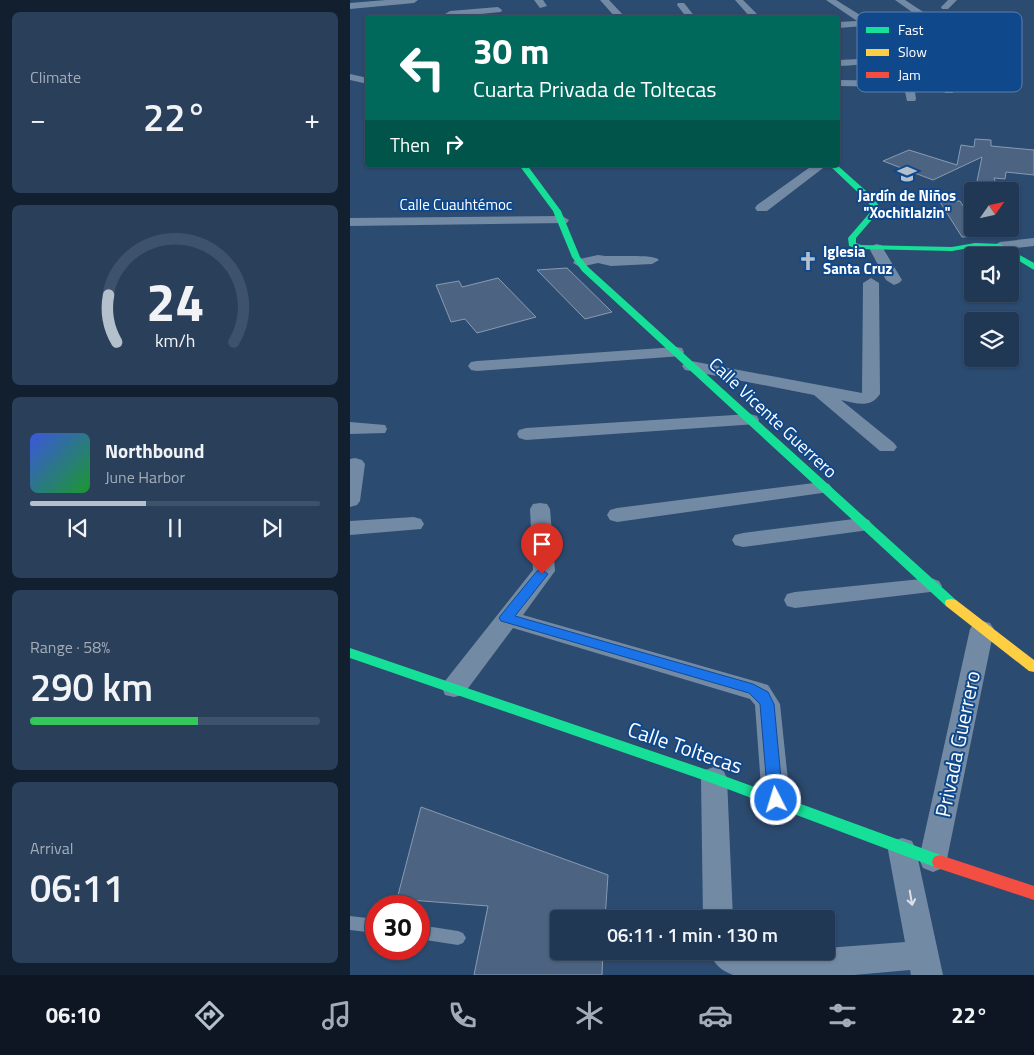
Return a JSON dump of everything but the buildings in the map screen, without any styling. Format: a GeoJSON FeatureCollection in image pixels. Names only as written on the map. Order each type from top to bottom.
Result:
{"type":"FeatureCollection","features":[{"type":"Feature","properties":{"kind":"street"},"geometry":{"type":"LineString","coordinates":[[350,6],[414,0]]}},
{"type":"Feature","properties":{"kind":"street"},"geometry":{"type":"LineString","coordinates":[[604,0],[619,15]]}},
{"type":"Feature","properties":{"kind":"street"},"geometry":{"type":"LineString","coordinates":[[830,0],[857,18]]}},
{"type":"Feature","properties":{"kind":"street"},"geometry":{"type":"LineString","coordinates":[[899,0],[917,12]]}},
{"type":"Feature","properties":{"kind":"street"},"geometry":{"type":"LineString","coordinates":[[945,8],[953,0]]}},
{"type":"Feature","properties":{"kind":"street"},"geometry":{"type":"LineString","coordinates":[[739,1],[754,15]]}},
{"type":"Feature","properties":{"kind":"street"},"geometry":{"type":"LineString","coordinates":[[681,5],[689,15]]}},
{"type":"Feature","properties":{"kind":"street"},"geometry":{"type":"LineString","coordinates":[[450,13],[498,10]]}},
{"type":"Feature","properties":{"kind":"street"},"geometry":{"type":"LineString","coordinates":[[840,25],[857,24]]}},
{"type":"Feature","properties":{"kind":"street"},"geometry":{"type":"LineString","coordinates":[[841,63],[857,63]]}},
{"type":"Feature","properties":{"kind":"street"},"geometry":{"type":"LineString","coordinates":[[840,78],[857,76]]}},
{"type":"Feature","properties":{"kind":"street"},"geometry":{"type":"LineString","coordinates":[[350,77],[365,80]]}},
{"type":"Feature","properties":{"kind":"street"},"geometry":{"type":"LineString","coordinates":[[840,83],[857,86]]}},
{"type":"Feature","properties":{"kind":"street"},"geometry":{"type":"LineString","coordinates":[[910,92],[911,99]]}},
{"type":"Feature","properties":{"kind":"street","name":"Calle Vicente Guerrero"},"geometry":{"type":"LineString","coordinates":[[525,167],[550,200],[562,220],[580,263],[862,525],[982,629],[1034,668]]}},
{"type":"Feature","properties":{"kind":"street"},"geometry":{"type":"LineString","coordinates":[[762,208],[819,167]]}},
{"type":"Feature","properties":{"kind":"street"},"geometry":{"type":"LineString","coordinates":[[835,167],[870,199],[876,209],[874,216],[852,238],[852,244],[876,248],[952,249],[975,245],[1000,246],[1034,242]]}},
{"type":"Feature","properties":{"kind":"street","name":"Calle Cuauhtémoc"},"geometry":{"type":"LineString","coordinates":[[350,222],[562,220]]}},
{"type":"Feature","properties":{"kind":"street"},"geometry":{"type":"LineString","coordinates":[[1000,246],[1034,267]]}},
{"type":"Feature","properties":{"kind":"street"},"geometry":{"type":"LineString","coordinates":[[876,248],[894,280]]}},
{"type":"Feature","properties":{"kind":"street"},"geometry":{"type":"LineString","coordinates":[[580,263],[598,259],[611,262],[652,260]]}},
{"type":"Feature","properties":{"kind":"street"},"geometry":{"type":"LineString","coordinates":[[691,366],[863,399],[867,398],[872,394],[869,338],[871,283]]}},
{"type":"Feature","properties":{"kind":"street"},"geometry":{"type":"LineString","coordinates":[[477,366],[676,352]]}},
{"type":"Feature","properties":{"kind":"street"},"geometry":{"type":"LineString","coordinates":[[819,391],[887,447]]}},
{"type":"Feature","properties":{"kind":"street"},"geometry":{"type":"LineString","coordinates":[[526,434],[750,420]]}},
{"type":"Feature","properties":{"kind":"street"},"geometry":{"type":"LineString","coordinates":[[350,428],[378,429]]}},
{"type":"Feature","properties":{"kind":"street"},"geometry":{"type":"LineString","coordinates":[[350,501],[355,464]]}},
{"type":"Feature","properties":{"kind":"street"},"geometry":{"type":"LineString","coordinates":[[617,515],[822,488]]}},
{"type":"Feature","properties":{"kind":"street"},"geometry":{"type":"LineString","coordinates":[[454,688],[544,571],[540,509]]}},
{"type":"Feature","properties":{"kind":"street"},"geometry":{"type":"LineString","coordinates":[[350,528],[414,524]]}},
{"type":"Feature","properties":{"kind":"street"},"geometry":{"type":"LineString","coordinates":[[743,540],[862,525]]}},
{"type":"Feature","properties":{"kind":"street"},"geometry":{"type":"LineString","coordinates":[[795,600],[931,586]]}},
{"type":"Feature","properties":{"kind":"street"},"geometry":{"type":"LineString","coordinates":[[506,618],[753,689],[763,695],[767,704],[776,800]]}},
{"type":"Feature","properties":{"kind":"street","name":"Privada Guerrero"},"geometry":{"type":"LineString","coordinates":[[934,859],[982,629]]}},
{"type":"Feature","properties":{"kind":"street","name":"Calle Toltecas"},"geometry":{"type":"LineString","coordinates":[[350,652],[776,800],[902,850],[1034,893]]}},
{"type":"Feature","properties":{"kind":"street"},"geometry":{"type":"LineString","coordinates":[[714,778],[718,910]]}},
{"type":"Feature","properties":{"kind":"street"},"geometry":{"type":"LineString","coordinates":[[732,960],[756,968],[924,965],[902,850]]}},
{"type":"Feature","properties":{"kind":"lane"},"geometry":{"type":"LineString","coordinates":[[350,922],[365,924]]}},
{"type":"Feature","properties":{"kind":"lane"},"geometry":{"type":"LineString","coordinates":[[430,934],[458,938]]}},
{"type":"Feature","properties":{"kind":"traffic: fast"},"geometry":{"type":"LineString","coordinates":[[524,167],[557,211],[576,257],[585,269],[951,603]]}},
{"type":"Feature","properties":{"kind":"traffic: fast"},"geometry":{"type":"LineString","coordinates":[[835,167],[870,199],[877,209],[852,238],[852,244],[860,247],[952,249],[975,245],[1000,246],[1034,267]]}},
{"type":"Feature","properties":{"kind":"traffic: fast"},"geometry":{"type":"LineString","coordinates":[[350,653],[714,778],[940,862]]}},
{"type":"Feature","properties":{"kind":"traffic: slow"},"geometry":{"type":"LineString","coordinates":[[951,603],[1034,667]]}},
{"type":"Feature","properties":{"kind":"traffic: jam"},"geometry":{"type":"LineString","coordinates":[[940,862],[1034,893]]}},
{"type":"Feature","properties":{"kind":"place","name":"Jardín de Niños \"Xochitlalzin\""},"geometry":{"type":"Point","coordinates":[907,174]}},
{"type":"Feature","properties":{"kind":"place","name":"Iglesia Santa Cruz"},"geometry":{"type":"Point","coordinates":[808,261]}},
{"type":"Feature","properties":{"kind":"route"},"geometry":{"type":"LineString","coordinates":[[542,574],[506,618],[753,689],[763,695],[767,704],[776,800]]}}]}
